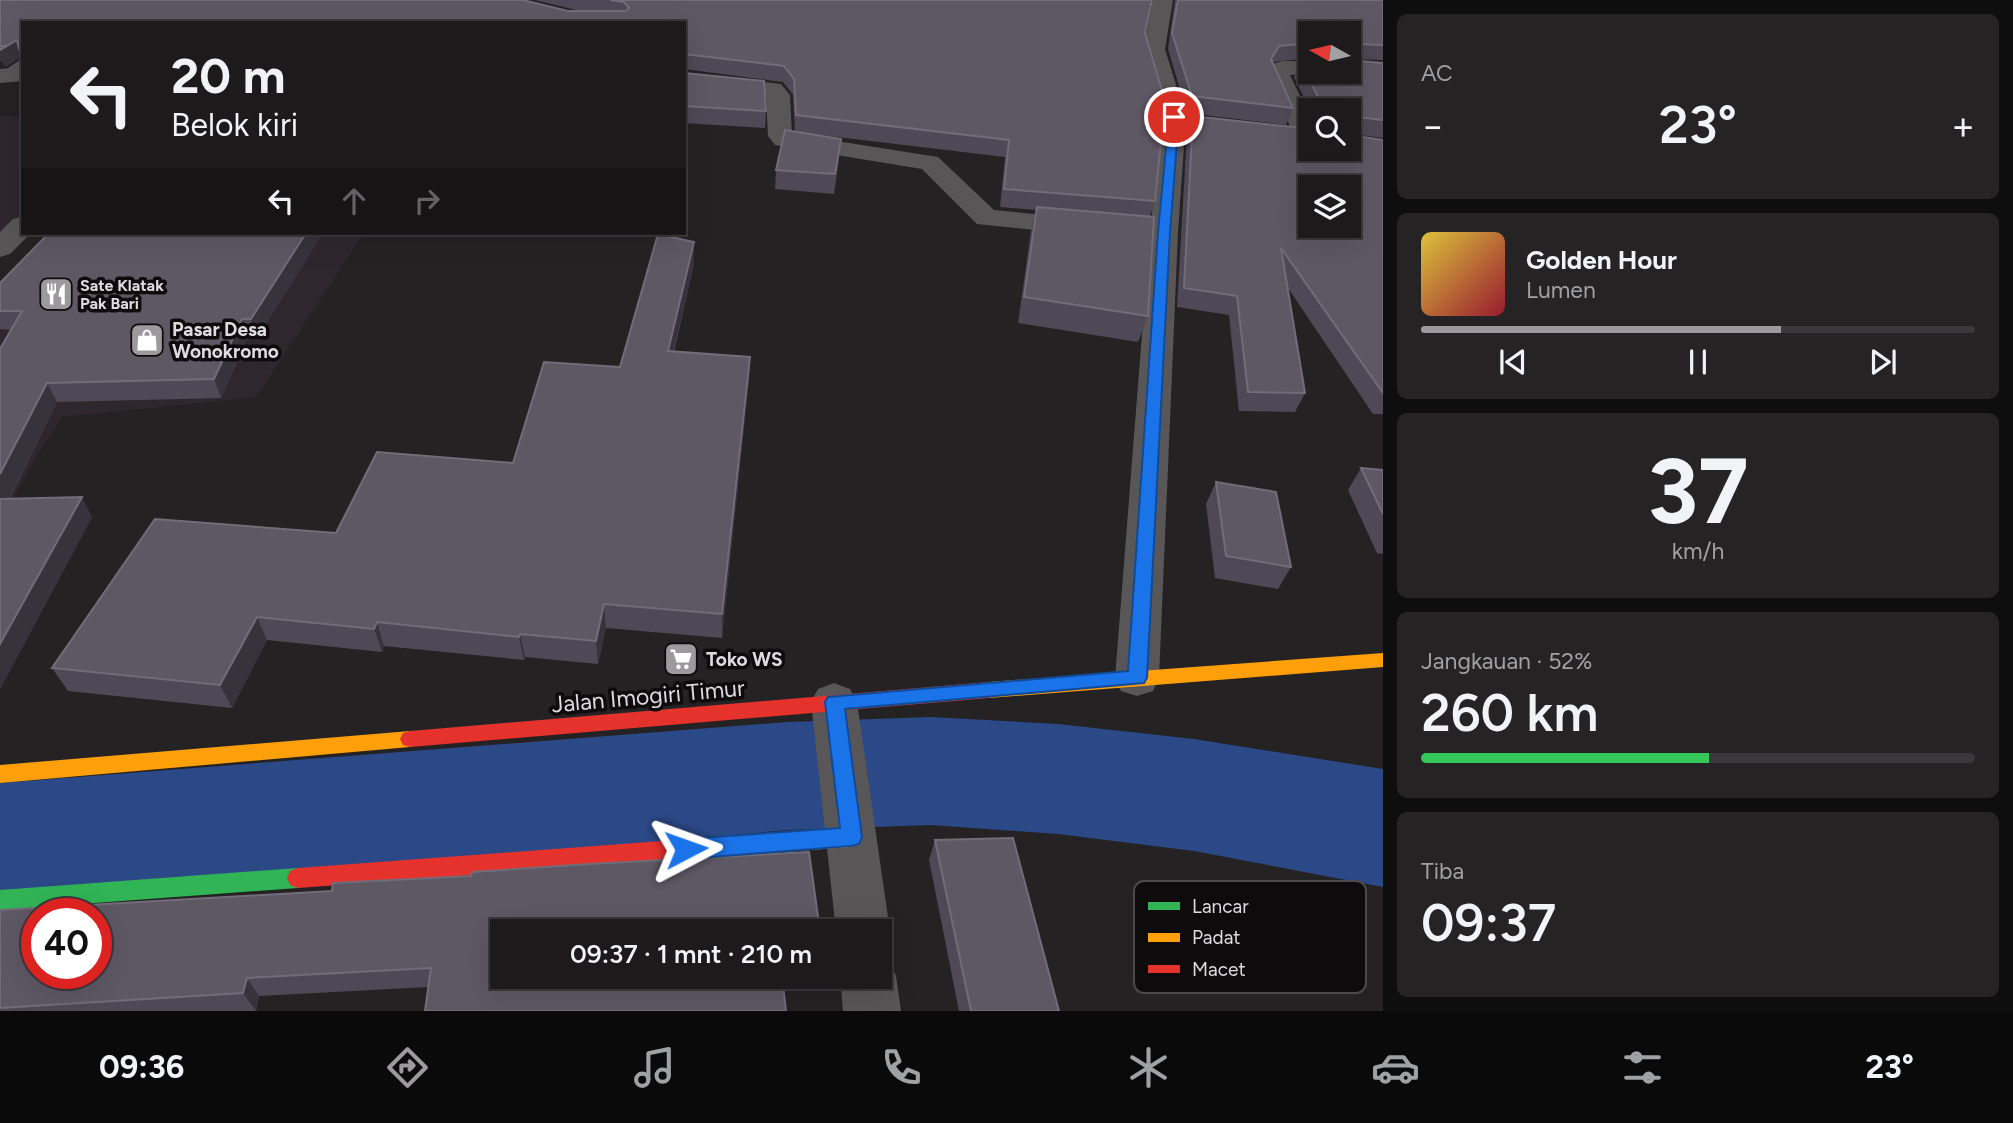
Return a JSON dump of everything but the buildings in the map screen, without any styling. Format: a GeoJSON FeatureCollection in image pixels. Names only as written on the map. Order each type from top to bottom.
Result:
{"type":"FeatureCollection","features":[{"type":"Feature","properties":{"kind":"main road","name":"Jalan Imogiri Timur"},"geometry":{"type":"LineString","coordinates":[[0,774],[834,702],[1383,660]]}},
{"type":"Feature","properties":{"kind":"main road"},"geometry":{"type":"LineString","coordinates":[[0,900],[846,799]]}},
{"type":"Feature","properties":{"kind":"street"},"geometry":{"type":"LineString","coordinates":[[1137,678],[1151,231],[1188,123],[1154,49],[1163,0]]}},
{"type":"Feature","properties":{"kind":"street"},"geometry":{"type":"LineString","coordinates":[[1298,68],[1283,68],[1279,74],[1298,115]]}},
{"type":"Feature","properties":{"kind":"street"},"geometry":{"type":"LineString","coordinates":[[686,79],[773,89],[778,95],[780,136],[784,140],[929,162],[987,218],[1109,229]]}},
{"type":"Feature","properties":{"kind":"street"},"geometry":{"type":"LineString","coordinates":[[1281,135],[1298,137]]}},
{"type":"Feature","properties":{"kind":"street"},"geometry":{"type":"LineString","coordinates":[[0,247],[21,227]]}},
{"type":"Feature","properties":{"kind":"street"},"geometry":{"type":"LineString","coordinates":[[834,702],[861,919]]}},
{"type":"Feature","properties":{"kind":"street"},"geometry":{"type":"LineString","coordinates":[[869,989],[872,1011]]}},
{"type":"Feature","properties":{"kind":"shaded area"},"geometry":{"type":"Polygon","coordinates":[[[0,116],[21,117],[21,216],[0,236],[0,116]]]}},
{"type":"Feature","properties":{"kind":"shaded area","name":"Pasar Desa Wonokromo"},"geometry":{"type":"Polygon","coordinates":[[[48,235],[363,235],[256,397],[62,417],[33,462],[0,525],[0,283],[48,235]]]}},
{"type":"Feature","properties":{"kind":"waterway"},"geometry":{"type":"LineString","coordinates":[[0,843],[787,776],[931,771],[1058,779],[1194,795],[1383,828]]}},
{"type":"Feature","properties":{"kind":"traffic: fast"},"geometry":{"type":"LineString","coordinates":[[0,900],[298,878]]}},
{"type":"Feature","properties":{"kind":"traffic: slow"},"geometry":{"type":"LineString","coordinates":[[989,690],[1383,660]]}},
{"type":"Feature","properties":{"kind":"traffic: slow"},"geometry":{"type":"LineString","coordinates":[[0,774],[410,739]]}},
{"type":"Feature","properties":{"kind":"traffic: slow"},"geometry":{"type":"LineString","coordinates":[[755,844],[851,837]]}},
{"type":"Feature","properties":{"kind":"traffic: jam"},"geometry":{"type":"LineString","coordinates":[[410,739],[989,690]]}},
{"type":"Feature","properties":{"kind":"traffic: jam"},"geometry":{"type":"LineString","coordinates":[[298,878],[755,844]]}},
{"type":"Feature","properties":{"kind":"place","name":"Sate Klatak Pak Bari"},"geometry":{"type":"Point","coordinates":[56,294]}},
{"type":"Feature","properties":{"kind":"place","name":"Pasar Desa Wonokromo"},"geometry":{"type":"Point","coordinates":[147,340]}},
{"type":"Feature","properties":{"kind":"place","name":"Toko WS"},"geometry":{"type":"Point","coordinates":[681,659]}},
{"type":"Feature","properties":{"kind":"route"},"geometry":{"type":"LineString","coordinates":[[686,849],[851,837],[834,702],[1137,678],[1164,232],[1174,117]]}}]}
